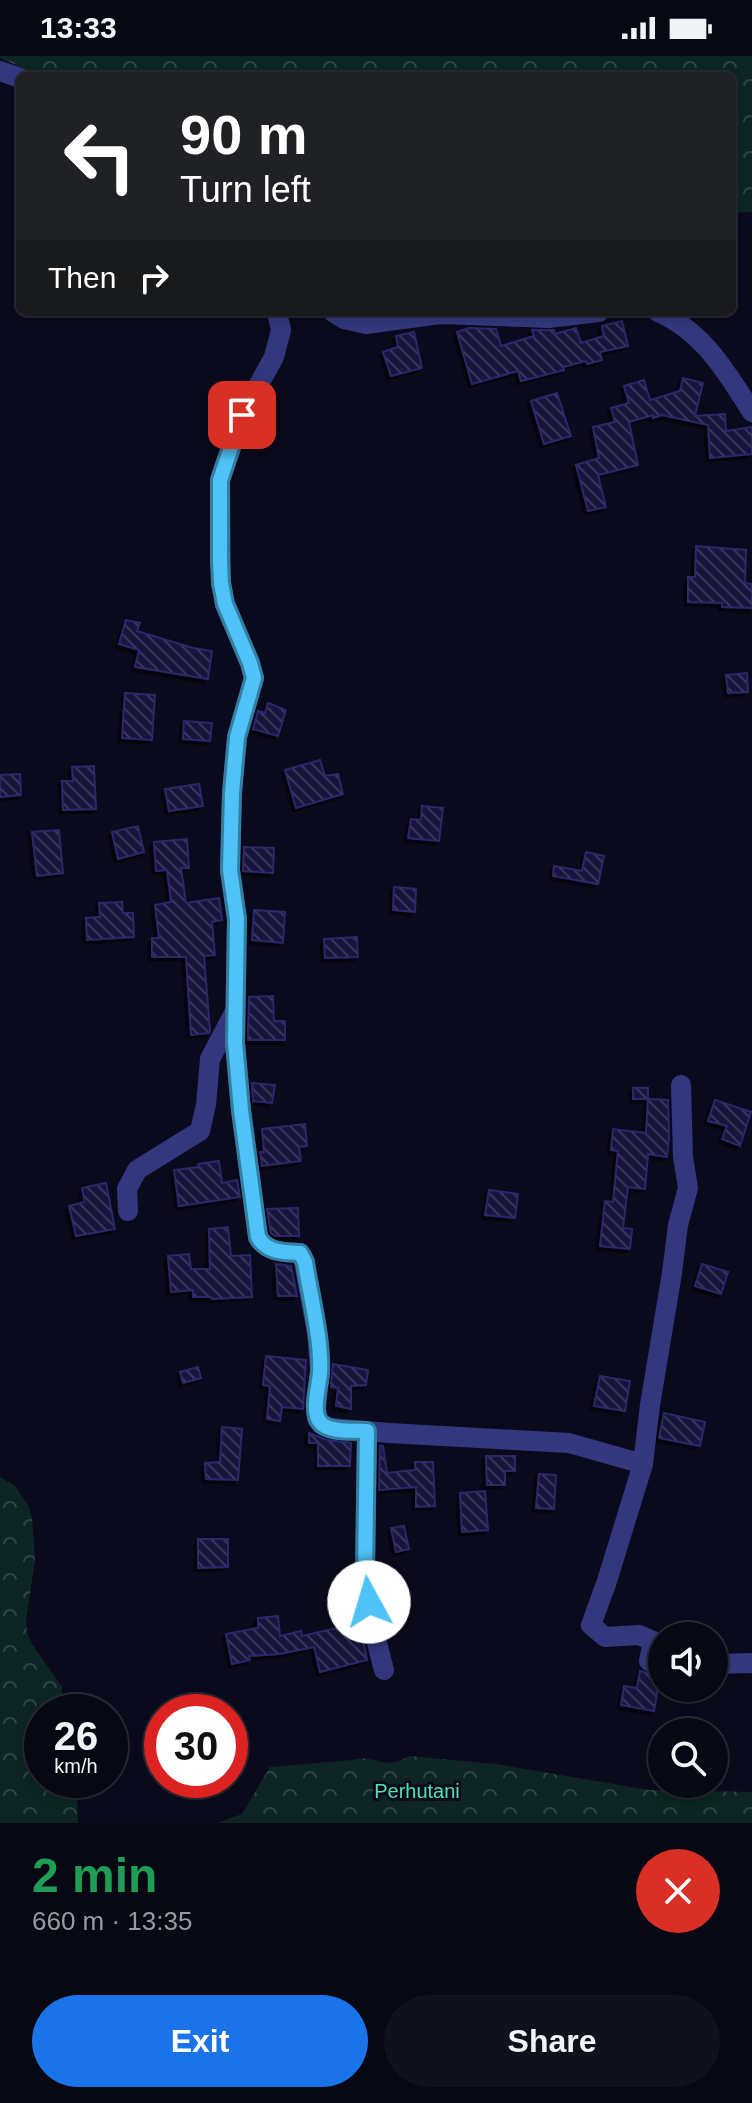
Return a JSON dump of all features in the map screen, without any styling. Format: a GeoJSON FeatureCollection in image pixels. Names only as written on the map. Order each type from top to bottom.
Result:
{"type":"FeatureCollection","features":[{"type":"Feature","properties":{"kind":"street"},"geometry":{"type":"LineString","coordinates":[[278,316],[281,330],[274,357],[242,415],[220,480],[221,583],[225,604],[254,678],[237,737],[230,870],[237,919],[234,1013],[241,1110],[258,1237],[268,1248],[284,1253],[300,1253],[303,1257],[317,1333],[320,1369],[316,1408],[317,1419],[322,1425],[389,1433],[569,1443],[643,1464]]}},
{"type":"Feature","properties":{"kind":"street"},"geometry":{"type":"LineString","coordinates":[[339,316],[366,324],[425,316]]}},
{"type":"Feature","properties":{"kind":"street"},"geometry":{"type":"LineString","coordinates":[[494,316],[565,316]]}},
{"type":"Feature","properties":{"kind":"street"},"geometry":{"type":"LineString","coordinates":[[668,316],[712,351],[752,412]]}},
{"type":"Feature","properties":{"kind":"street"},"geometry":{"type":"LineString","coordinates":[[128,1211],[127,1189],[137,1170],[200,1131],[210,1059],[234,1013]]}},
{"type":"Feature","properties":{"kind":"street"},"geometry":{"type":"LineString","coordinates":[[648,1639],[639,1635],[605,1637],[591,1625],[643,1464],[678,1225],[688,1188],[683,1157],[681,1085]]}},
{"type":"Feature","properties":{"kind":"street"},"geometry":{"type":"LineString","coordinates":[[367,1431],[365,1574],[384,1670]]}},
{"type":"Feature","properties":{"kind":"street"},"geometry":{"type":"LineString","coordinates":[[728,1664],[752,1663]]}},
{"type":"Feature","properties":{"kind":"green space"},"geometry":{"type":"Polygon","coordinates":[[[752,56],[752,212],[736,213],[736,72],[29,72],[0,58],[752,56]]]}},
{"type":"Feature","properties":{"kind":"green space"},"geometry":{"type":"Polygon","coordinates":[[[0,1477],[15,1486],[29,1507],[35,1560],[27,1632],[62,1687],[62,1694],[24,1694],[24,1798],[77,1798],[78,1823],[0,1823],[0,1477]]]}},
{"type":"Feature","properties":{"kind":"green space","name":"Perhutani"},"geometry":{"type":"Polygon","coordinates":[[[409,1756],[495,1764],[648,1790],[648,1798],[728,1798],[728,1792],[752,1792],[752,1823],[218,1823],[242,1814],[270,1767],[360,1758],[386,1762],[409,1756]]]}},
{"type":"Feature","properties":{"kind":"building"},"geometry":{"type":"Polygon","coordinates":[[[622,321],[628,346],[600,352],[602,360],[587,364],[586,361],[521,381],[518,371],[472,384],[457,332],[469,328],[496,329],[501,346],[534,336],[532,330],[554,330],[555,334],[576,328],[581,343],[604,336],[602,326],[622,321]]]}},
{"type":"Feature","properties":{"kind":"building"},"geometry":{"type":"Polygon","coordinates":[[[414,332],[422,368],[391,376],[383,352],[398,347],[396,336],[414,332]]]}},
{"type":"Feature","properties":{"kind":"building"},"geometry":{"type":"Polygon","coordinates":[[[683,378],[703,383],[695,416],[725,414],[726,431],[752,427],[752,454],[710,458],[708,425],[662,415],[629,422],[638,465],[598,475],[606,507],[588,511],[576,465],[599,458],[593,427],[615,422],[611,408],[629,403],[624,386],[644,380],[650,400],[680,391],[683,378]]]}},
{"type":"Feature","properties":{"kind":"building"},"geometry":{"type":"Polygon","coordinates":[[[557,393],[571,436],[544,444],[531,401],[557,393]]]}},
{"type":"Feature","properties":{"kind":"building"},"geometry":{"type":"Polygon","coordinates":[[[696,546],[746,550],[745,583],[752,584],[752,608],[688,602],[688,577],[695,577],[696,546]]]}},
{"type":"Feature","properties":{"kind":"building"},"geometry":{"type":"Polygon","coordinates":[[[126,620],[140,623],[137,631],[212,651],[208,679],[135,667],[139,650],[119,644],[126,620]]]}},
{"type":"Feature","properties":{"kind":"building"},"geometry":{"type":"Polygon","coordinates":[[[747,673],[748,692],[728,693],[726,675],[747,673]]]}},
{"type":"Feature","properties":{"kind":"building"},"geometry":{"type":"Polygon","coordinates":[[[125,693],[155,695],[152,740],[122,738],[125,693]]]}},
{"type":"Feature","properties":{"kind":"building"},"geometry":{"type":"Polygon","coordinates":[[[268,703],[286,710],[278,736],[253,729],[258,711],[265,713],[268,703]]]}},
{"type":"Feature","properties":{"kind":"building"},"geometry":{"type":"Polygon","coordinates":[[[184,721],[212,723],[210,741],[183,739],[184,721]]]}},
{"type":"Feature","properties":{"kind":"building"},"geometry":{"type":"Polygon","coordinates":[[[320,760],[325,776],[338,774],[343,794],[296,808],[285,770],[320,760]]]}},
{"type":"Feature","properties":{"kind":"building"},"geometry":{"type":"Polygon","coordinates":[[[94,766],[96,809],[63,810],[62,781],[73,781],[72,767],[94,766]]]}},
{"type":"Feature","properties":{"kind":"building"},"geometry":{"type":"Polygon","coordinates":[[[20,774],[21,795],[0,797],[0,775],[20,774]]]}},
{"type":"Feature","properties":{"kind":"building"},"geometry":{"type":"Polygon","coordinates":[[[199,784],[203,806],[169,811],[165,789],[199,784]]]}},
{"type":"Feature","properties":{"kind":"building"},"geometry":{"type":"Polygon","coordinates":[[[422,806],[443,808],[439,841],[408,838],[411,819],[421,820],[422,806]]]}},
{"type":"Feature","properties":{"kind":"building"},"geometry":{"type":"Polygon","coordinates":[[[138,826],[144,852],[118,859],[112,832],[138,826]]]}},
{"type":"Feature","properties":{"kind":"building"},"geometry":{"type":"Polygon","coordinates":[[[59,830],[63,873],[37,876],[32,832],[59,830]]]}},
{"type":"Feature","properties":{"kind":"building"},"geometry":{"type":"Polygon","coordinates":[[[187,839],[189,868],[181,868],[186,903],[219,898],[222,920],[212,922],[215,955],[204,956],[210,1031],[191,1035],[186,957],[152,957],[152,938],[159,938],[155,905],[171,902],[167,870],[156,871],[154,842],[187,839]]]}},
{"type":"Feature","properties":{"kind":"building"},"geometry":{"type":"Polygon","coordinates":[[[244,847],[274,848],[273,873],[243,871],[244,847]]]}},
{"type":"Feature","properties":{"kind":"building"},"geometry":{"type":"Polygon","coordinates":[[[586,852],[604,856],[598,884],[553,876],[554,866],[582,871],[586,852]]]}},
{"type":"Feature","properties":{"kind":"building"},"geometry":{"type":"Polygon","coordinates":[[[394,887],[416,889],[415,912],[393,910],[394,887]]]}},
{"type":"Feature","properties":{"kind":"building"},"geometry":{"type":"Polygon","coordinates":[[[122,902],[123,913],[133,913],[134,937],[87,940],[86,918],[100,917],[99,903],[122,902]]]}},
{"type":"Feature","properties":{"kind":"building"},"geometry":{"type":"Polygon","coordinates":[[[254,910],[285,912],[283,943],[252,940],[254,910]]]}},
{"type":"Feature","properties":{"kind":"building"},"geometry":{"type":"Polygon","coordinates":[[[357,937],[358,957],[325,958],[324,939],[357,937]]]}},
{"type":"Feature","properties":{"kind":"building"},"geometry":{"type":"Polygon","coordinates":[[[273,996],[274,1021],[285,1021],[285,1040],[248,1040],[249,997],[273,996]]]}},
{"type":"Feature","properties":{"kind":"building"},"geometry":{"type":"Polygon","coordinates":[[[252,1083],[275,1085],[272,1103],[253,1101],[252,1083]]]}},
{"type":"Feature","properties":{"kind":"building"},"geometry":{"type":"Polygon","coordinates":[[[633,1088],[648,1088],[648,1099],[633,1099],[633,1088]]]}},
{"type":"Feature","properties":{"kind":"building"},"geometry":{"type":"Polygon","coordinates":[[[648,1099],[668,1100],[667,1157],[648,1154],[645,1189],[628,1187],[623,1228],[632,1229],[630,1249],[600,1246],[605,1201],[613,1202],[618,1151],[611,1150],[613,1129],[646,1133],[648,1099]]]}},
{"type":"Feature","properties":{"kind":"building"},"geometry":{"type":"Polygon","coordinates":[[[715,1100],[751,1112],[740,1146],[722,1139],[727,1126],[708,1121],[715,1100]]]}},
{"type":"Feature","properties":{"kind":"building"},"geometry":{"type":"Polygon","coordinates":[[[305,1124],[307,1146],[299,1147],[301,1161],[262,1166],[262,1129],[305,1124]]]}},
{"type":"Feature","properties":{"kind":"building"},"geometry":{"type":"Polygon","coordinates":[[[219,1161],[222,1183],[237,1180],[240,1197],[179,1206],[174,1170],[219,1161]]]}},
{"type":"Feature","properties":{"kind":"building"},"geometry":{"type":"Polygon","coordinates":[[[106,1183],[115,1229],[76,1236],[69,1206],[85,1202],[82,1188],[106,1183]]]}},
{"type":"Feature","properties":{"kind":"building"},"geometry":{"type":"Polygon","coordinates":[[[489,1190],[518,1194],[515,1218],[485,1215],[489,1190]]]}},
{"type":"Feature","properties":{"kind":"building"},"geometry":{"type":"Polygon","coordinates":[[[298,1208],[299,1236],[275,1236],[271,1233],[267,1209],[298,1208]]]}},
{"type":"Feature","properties":{"kind":"building"},"geometry":{"type":"Polygon","coordinates":[[[228,1227],[231,1256],[250,1255],[252,1297],[212,1299],[193,1297],[193,1290],[171,1292],[168,1256],[189,1254],[191,1269],[210,1269],[209,1229],[228,1227]]]}},
{"type":"Feature","properties":{"kind":"building"},"geometry":{"type":"Polygon","coordinates":[[[276,1264],[291,1266],[297,1296],[278,1296],[276,1264]]]}},
{"type":"Feature","properties":{"kind":"building"},"geometry":{"type":"Polygon","coordinates":[[[702,1264],[728,1272],[721,1294],[695,1286],[702,1264]]]}},
{"type":"Feature","properties":{"kind":"building"},"geometry":{"type":"Polygon","coordinates":[[[266,1356],[306,1360],[303,1409],[282,1407],[280,1421],[267,1419],[270,1386],[263,1385],[266,1356]]]}},
{"type":"Feature","properties":{"kind":"building"},"geometry":{"type":"Polygon","coordinates":[[[333,1364],[368,1370],[366,1385],[351,1386],[351,1409],[336,1406],[338,1388],[331,1387],[333,1364]]]}},
{"type":"Feature","properties":{"kind":"building"},"geometry":{"type":"Polygon","coordinates":[[[198,1367],[201,1378],[183,1383],[180,1372],[198,1367]]]}},
{"type":"Feature","properties":{"kind":"building"},"geometry":{"type":"Polygon","coordinates":[[[600,1376],[630,1381],[625,1411],[594,1406],[600,1376]]]}},
{"type":"Feature","properties":{"kind":"building"},"geometry":{"type":"Polygon","coordinates":[[[664,1413],[705,1422],[700,1446],[659,1438],[664,1413]]]}},
{"type":"Feature","properties":{"kind":"building"},"geometry":{"type":"Polygon","coordinates":[[[222,1427],[242,1429],[238,1480],[206,1479],[205,1463],[220,1462],[222,1427]]]}},
{"type":"Feature","properties":{"kind":"building"},"geometry":{"type":"Polygon","coordinates":[[[309,1433],[327,1440],[351,1443],[350,1466],[318,1466],[318,1443],[309,1443],[309,1433]]]}},
{"type":"Feature","properties":{"kind":"building"},"geometry":{"type":"Polygon","coordinates":[[[380,1446],[383,1446],[387,1473],[415,1470],[415,1462],[433,1462],[435,1506],[416,1507],[416,1487],[379,1490],[380,1446]]]}},
{"type":"Feature","properties":{"kind":"building"},"geometry":{"type":"Polygon","coordinates":[[[486,1456],[515,1456],[515,1471],[505,1471],[505,1485],[487,1485],[486,1456]]]}},
{"type":"Feature","properties":{"kind":"building"},"geometry":{"type":"Polygon","coordinates":[[[539,1474],[556,1475],[554,1509],[536,1508],[539,1474]]]}},
{"type":"Feature","properties":{"kind":"building"},"geometry":{"type":"Polygon","coordinates":[[[485,1491],[488,1530],[462,1532],[460,1493],[485,1491]]]}},
{"type":"Feature","properties":{"kind":"building"},"geometry":{"type":"Polygon","coordinates":[[[404,1526],[409,1549],[396,1552],[391,1528],[404,1526]]]}},
{"type":"Feature","properties":{"kind":"building"},"geometry":{"type":"Polygon","coordinates":[[[198,1539],[228,1539],[228,1567],[198,1568],[198,1539]]]}},
{"type":"Feature","properties":{"kind":"building"},"geometry":{"type":"Polygon","coordinates":[[[278,1616],[280,1636],[301,1631],[302,1636],[341,1627],[339,1622],[359,1617],[367,1660],[320,1672],[314,1647],[249,1656],[250,1660],[232,1664],[226,1634],[258,1628],[258,1618],[278,1616]]]}},
{"type":"Feature","properties":{"kind":"building"},"geometry":{"type":"Polygon","coordinates":[[[640,1671],[648,1673],[648,1702],[656,1702],[654,1711],[621,1705],[624,1686],[637,1688],[640,1671]]]}},
{"type":"Feature","properties":{"kind":"route"},"geometry":{"type":"LineString","coordinates":[[242,415],[220,480],[221,583],[225,604],[254,678],[237,737],[232,793],[230,870],[237,919],[234,1013],[241,1110],[258,1237],[268,1248],[284,1253],[300,1253],[305,1262],[320,1369],[317,1419],[331,1428],[367,1431],[365,1574],[369,1602]]}}]}
